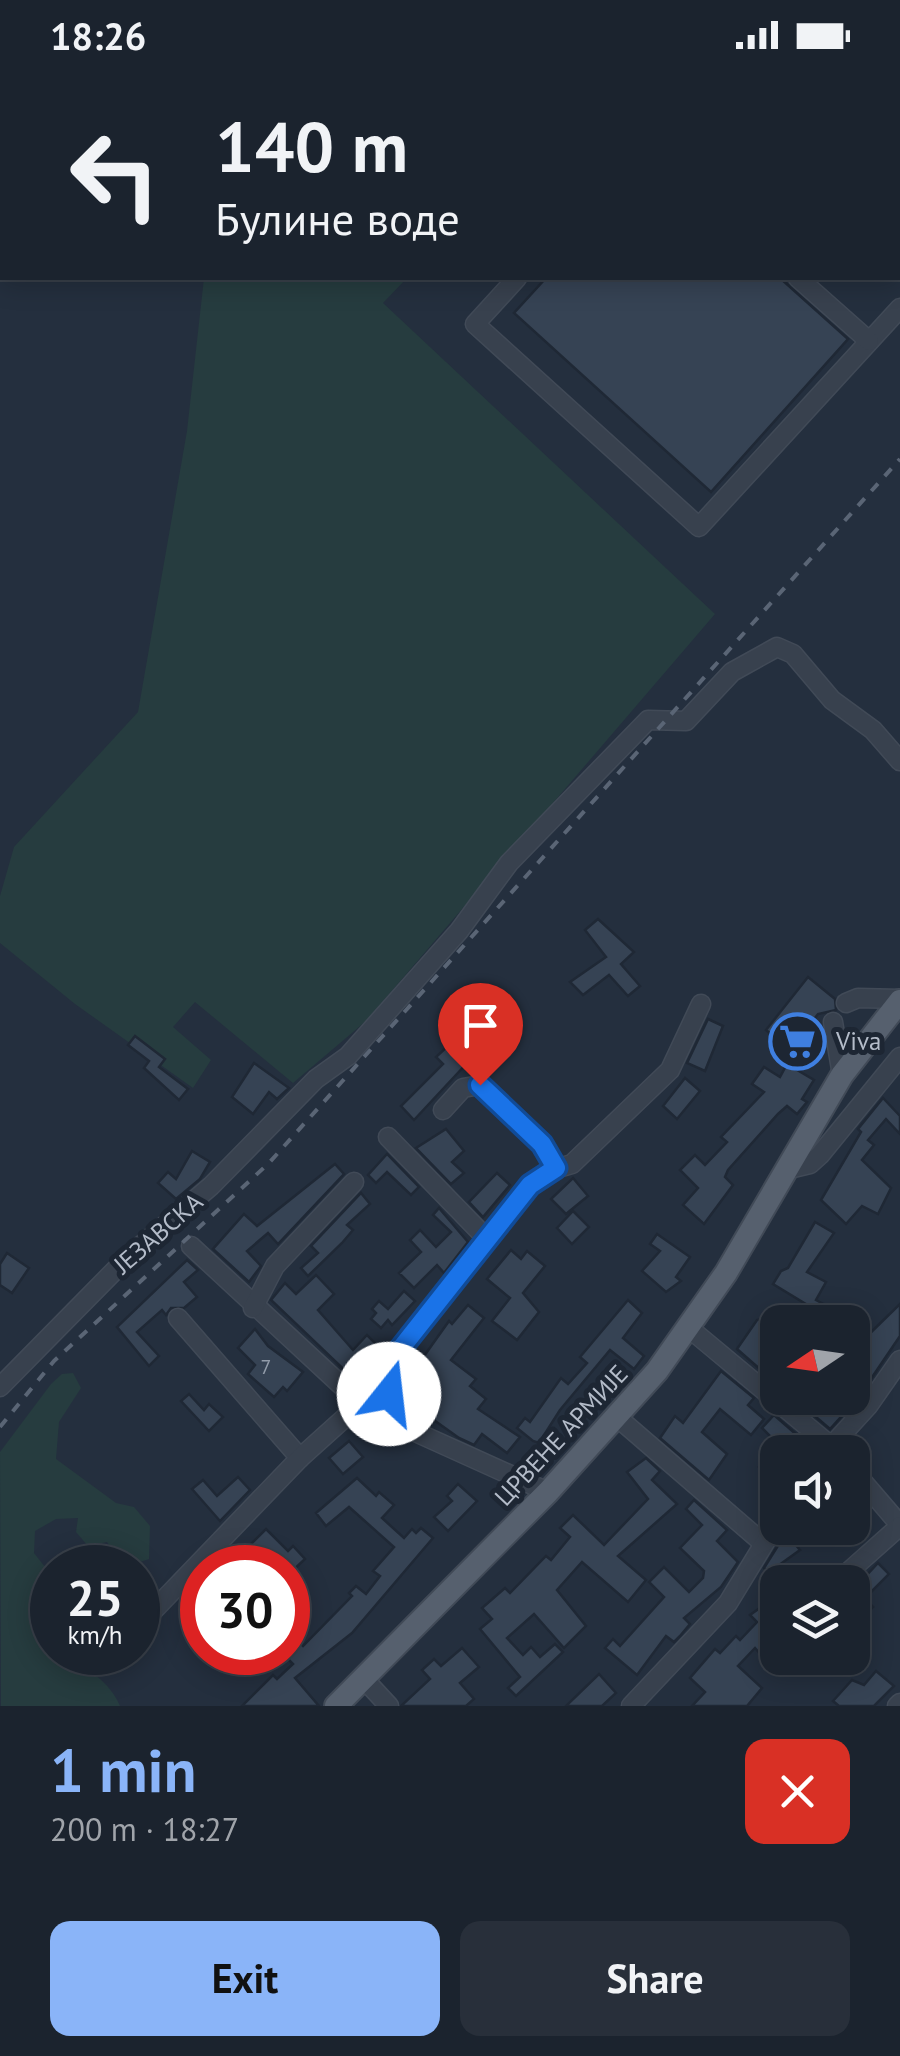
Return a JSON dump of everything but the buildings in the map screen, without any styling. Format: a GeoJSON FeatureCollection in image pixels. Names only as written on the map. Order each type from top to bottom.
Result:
{"type":"FeatureCollection","features":[{"type":"Feature","properties":{"kind":"main road","name":"ЦРВЕНЕ АРМИЈЕ"},"geometry":{"type":"LineString","coordinates":[[336,1706],[548,1492],[617,1417],[689,1328],[842,1075],[900,1000]]}},
{"type":"Feature","properties":{"kind":"street"},"geometry":{"type":"LineString","coordinates":[[515,280],[474,324],[698,528],[900,308]]}},
{"type":"Feature","properties":{"kind":"street"},"geometry":{"type":"LineString","coordinates":[[800,280],[869,342]]}},
{"type":"Feature","properties":{"kind":"street","name":"ЈЕЗАВСКА"},"geometry":{"type":"LineString","coordinates":[[0,1387],[96,1287],[211,1186],[316,1078],[348,1056],[472,916],[510,863],[648,720],[686,721],[748,659],[777,647],[794,654],[832,700],[874,730],[900,762]]}},
{"type":"Feature","properties":{"kind":"street"},"geometry":{"type":"LineString","coordinates":[[846,1004],[858,998],[900,1000]]}},
{"type":"Feature","properties":{"kind":"street"},"geometry":{"type":"LineString","coordinates":[[409,1431],[389,1394],[394,1357],[530,1185],[556,1168],[572,1164],[670,1070],[702,1004]]}},
{"type":"Feature","properties":{"kind":"street"},"geometry":{"type":"LineString","coordinates":[[833,1022],[842,1075]]}},
{"type":"Feature","properties":{"kind":"street"},"geometry":{"type":"LineString","coordinates":[[786,1170],[810,1164],[831,1145],[900,1057]]}},
{"type":"Feature","properties":{"kind":"street"},"geometry":{"type":"LineString","coordinates":[[442,1110],[463,1088],[480,1085],[542,1144],[556,1168]]}},
{"type":"Feature","properties":{"kind":"street"},"geometry":{"type":"LineString","coordinates":[[388,1136],[488,1240]]}},
{"type":"Feature","properties":{"kind":"street"},"geometry":{"type":"LineString","coordinates":[[253,1308],[275,1266],[354,1182]]}},
{"type":"Feature","properties":{"kind":"street"},"geometry":{"type":"LineString","coordinates":[[191,1246],[360,1404],[409,1431],[548,1492]]}},
{"type":"Feature","properties":{"kind":"street"},"geometry":{"type":"LineString","coordinates":[[178,1318],[300,1458]]}},
{"type":"Feature","properties":{"kind":"street"},"geometry":{"type":"LineString","coordinates":[[689,1328],[814,1435]]}},
{"type":"Feature","properties":{"kind":"street"},"geometry":{"type":"LineString","coordinates":[[844,1435],[900,1360]]}},
{"type":"Feature","properties":{"kind":"street"},"geometry":{"type":"LineString","coordinates":[[160,1604],[300,1458],[360,1404]]}},
{"type":"Feature","properties":{"kind":"street"},"geometry":{"type":"LineString","coordinates":[[617,1417],[760,1540]]}},
{"type":"Feature","properties":{"kind":"street"},"geometry":{"type":"LineString","coordinates":[[855,1565],[900,1526],[870,1491]]}},
{"type":"Feature","properties":{"kind":"street"},"geometry":{"type":"LineString","coordinates":[[631,1706],[728,1603],[762,1545]]}},
{"type":"Feature","properties":{"kind":"street"},"geometry":{"type":"LineString","coordinates":[[364,1679],[389,1706]]}},
{"type":"Feature","properties":{"kind":"green space"},"geometry":{"type":"Polygon","coordinates":[[[204,280],[405,280],[383,303],[715,614],[366,1021],[293,1083],[195,1002],[173,1027],[211,1060],[193,1088],[75,1004],[0,943],[0,896],[14,847],[138,712],[187,431],[204,280]]]}},
{"type":"Feature","properties":{"kind":"green space"},"geometry":{"type":"Polygon","coordinates":[[[73,1373],[81,1388],[59,1422],[56,1459],[116,1503],[134,1507],[150,1526],[149,1545],[87,1545],[76,1532],[78,1518],[56,1519],[35,1531],[34,1545],[30,1545],[30,1675],[95,1675],[111,1690],[120,1706],[1,1706],[0,1452],[62,1374],[73,1373]]]}},
{"type":"Feature","properties":{"kind":"railway"},"geometry":{"type":"LineString","coordinates":[[0,1427],[54,1361],[269,1163],[900,459]]}},
{"type":"Feature","properties":{"kind":"place","name":"Viva"},"geometry":{"type":"Point","coordinates":[797,1041]}},
{"type":"Feature","properties":{"kind":"route"},"geometry":{"type":"LineString","coordinates":[[389,1394],[394,1357],[530,1185],[556,1168],[542,1144],[480,1085]]}}]}
